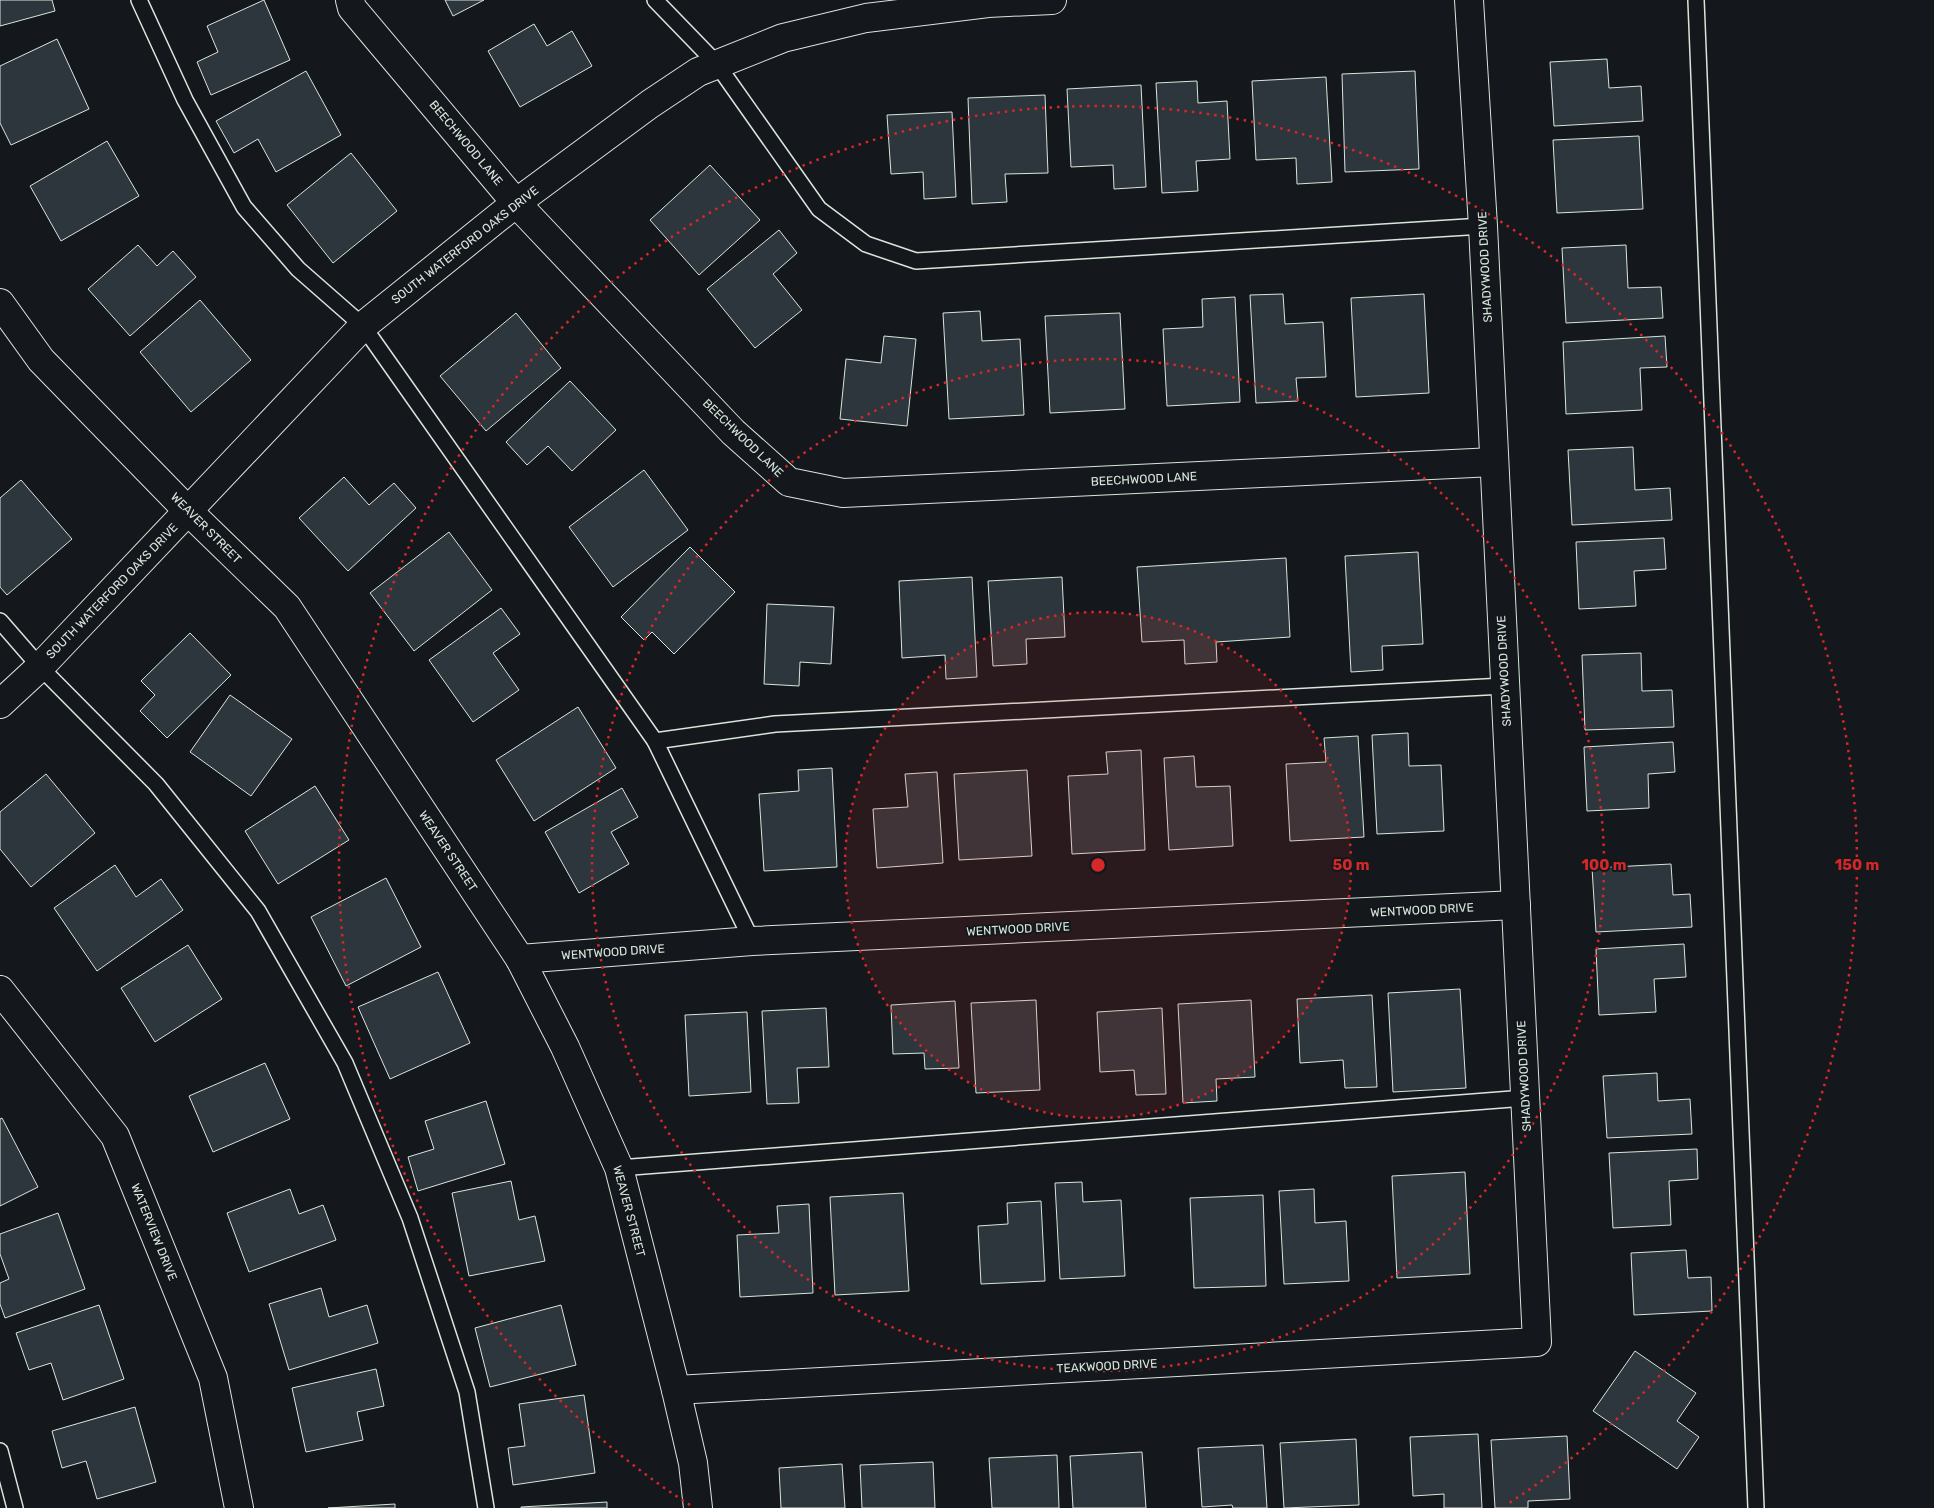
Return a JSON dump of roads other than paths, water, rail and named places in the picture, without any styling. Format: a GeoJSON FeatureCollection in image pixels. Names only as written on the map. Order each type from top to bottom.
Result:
{"type":"FeatureCollection","features":[{"type":"Feature","properties":{"kind":"street","name":"BEECHWOOD LANE"},"geometry":{"type":"LineString","coordinates":[[350,0],[352,8],[516,203],[733,432],[789,482],[843,493],[1494,462]]}},
{"type":"Feature","properties":{"kind":"street","name":"SOUTH WATERFORD OAKS DRIVE"},"geometry":{"type":"LineString","coordinates":[[0,704],[40,667],[363,326],[516,203],[650,104],[698,72],[716,63],[783,38],[866,18],[988,3],[1052,0]]}},
{"type":"Feature","properties":{"kind":"street","name":"SHADYWOOD DRIVE"},"geometry":{"type":"LineString","coordinates":[[1470,0],[1483,226],[1504,686],[1538,1342]]}},
{"type":"Feature","properties":{"kind":"street","name":"WEAVER STREET"},"geometry":{"type":"LineString","coordinates":[[0,303],[42,360],[188,511],[286,607],[520,959],[565,1047],[619,1168],[693,1463],[698,1508]]}},
{"type":"Feature","properties":{"kind":"street","name":"WENTWOOD DRIVE"},"geometry":{"type":"LineString","coordinates":[[520,959],[752,941],[1516,905]]}},
{"type":"Feature","properties":{"kind":"street","name":"WATERVIEW DRIVE"},"geometry":{"type":"LineString","coordinates":[[0,990],[115,1136],[213,1378],[240,1508]]}},
{"type":"Feature","properties":{"kind":"street","name":"TEAKWOOD DRIVE"},"geometry":{"type":"LineString","coordinates":[[676,1390],[1538,1342]]}},
{"type":"Feature","properties":{"kind":"lane"},"geometry":{"type":"LineString","coordinates":[[139,0],[185,100],[244,207],[298,268],[363,326],[655,741],[752,941]]}},
{"type":"Feature","properties":{"kind":"lane"},"geometry":{"type":"LineString","coordinates":[[656,0],[716,63],[819,209],[866,244],[916,261],[1483,226]]}},
{"type":"Feature","properties":{"kind":"lane"},"geometry":{"type":"LineString","coordinates":[[1696,0],[1756,1508]]}},
{"type":"Feature","properties":{"kind":"lane"},"geometry":{"type":"LineString","coordinates":[[0,621],[40,667],[156,784],[258,911],[345,1063],[410,1218],[466,1392],[486,1508]]}},
{"type":"Feature","properties":{"kind":"lane"},"geometry":{"type":"LineString","coordinates":[[655,741],[776,724],[1504,686]]}},
{"type":"Feature","properties":{"kind":"lane"},"geometry":{"type":"LineString","coordinates":[[619,1168],[1525,1098]]}},
{"type":"Feature","properties":{"kind":"lane"},"geometry":{"type":"LineString","coordinates":[[0,1451],[15,1508]]}}]}
